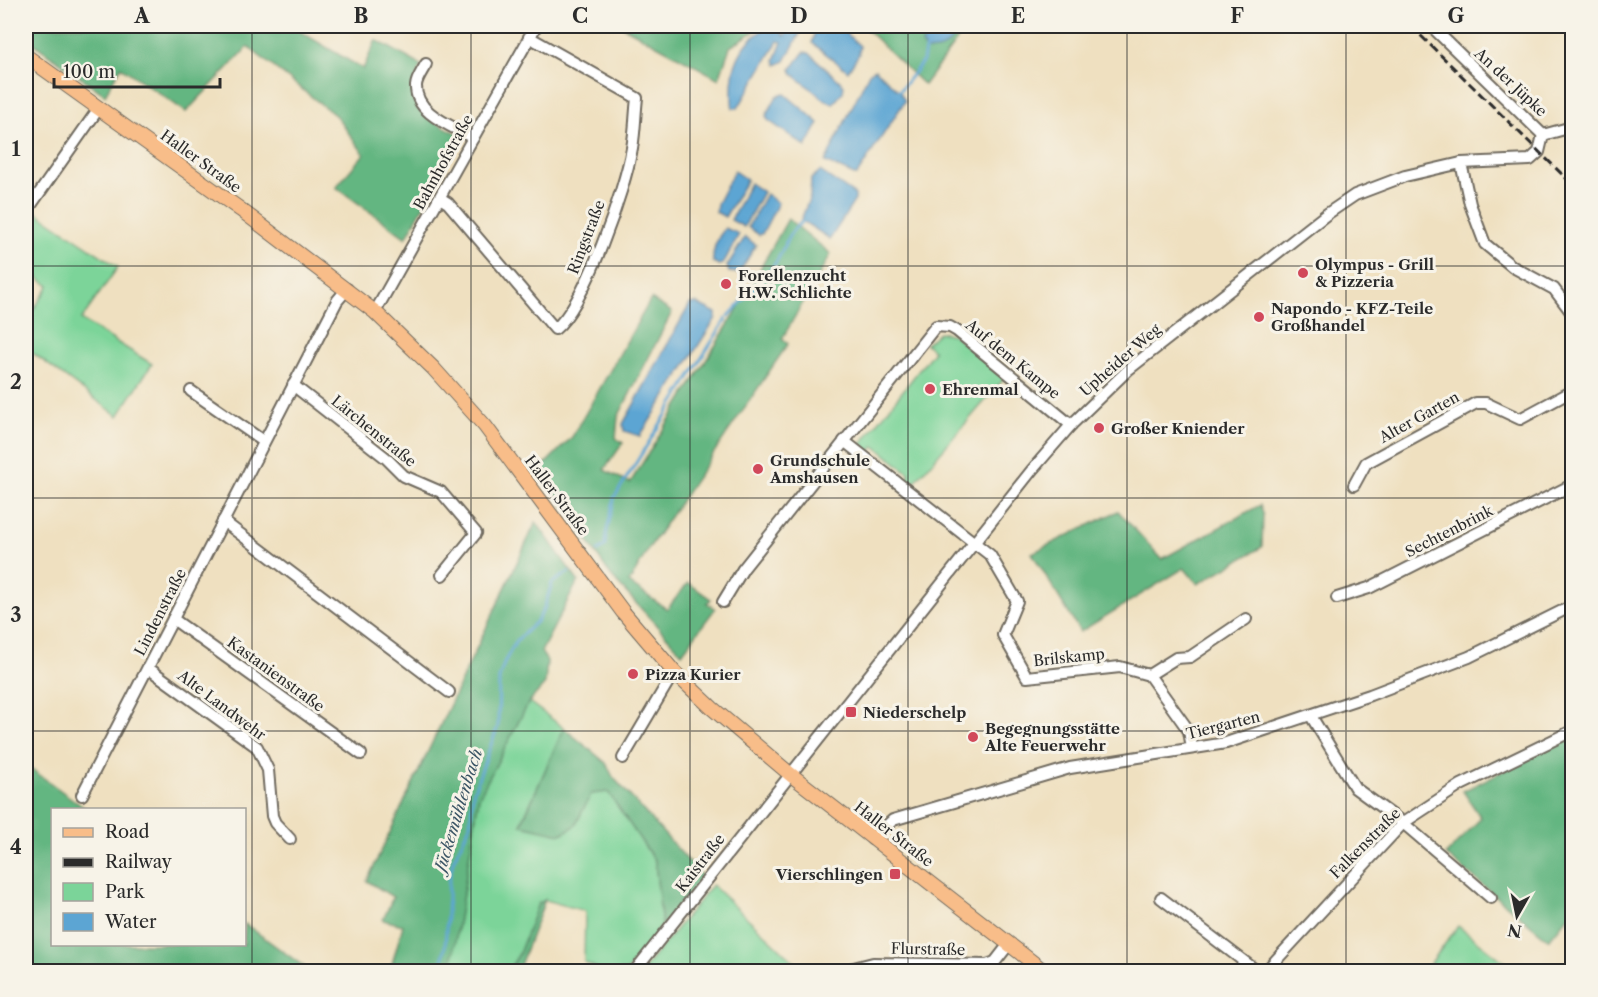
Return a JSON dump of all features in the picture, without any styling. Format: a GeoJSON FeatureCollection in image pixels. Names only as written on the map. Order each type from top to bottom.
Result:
{"type":"FeatureCollection","features":[{"type":"Feature","properties":{"kind":"main road","name":"Haller Straße"},"geometry":{"type":"LineString","coordinates":[[26,56],[347,289],[375,312],[433,368],[485,426],[623,612],[674,672],[712,708],[790,774],[1045,972]]}},
{"type":"Feature","properties":{"kind":"street","name":"Bahnhofstraße"},"geometry":{"type":"LineString","coordinates":[[375,312],[536,26]]}},
{"type":"Feature","properties":{"kind":"street","name":"An der Jüpke"},"geometry":{"type":"LineString","coordinates":[[1431,26],[1543,135]]}},
{"type":"Feature","properties":{"kind":"street","name":"Ringstraße"},"geometry":{"type":"LineString","coordinates":[[440,198],[448,203],[486,245],[555,329],[566,321],[577,302],[611,218],[632,150],[637,98],[530,37]]}},
{"type":"Feature","properties":{"kind":"street"},"geometry":{"type":"LineString","coordinates":[[426,64],[416,84],[419,102],[427,111],[473,138]]}},
{"type":"Feature","properties":{"kind":"street"},"geometry":{"type":"LineString","coordinates":[[26,212],[99,108]]}},
{"type":"Feature","properties":{"kind":"street"},"geometry":{"type":"LineString","coordinates":[[1543,135],[1572,127]]}},
{"type":"Feature","properties":{"kind":"street","name":"Upheider Weg"},"geometry":{"type":"LineString","coordinates":[[790,774],[974,542],[1071,425],[1129,369],[1327,214],[1355,195],[1378,184],[1461,163],[1530,160],[1539,152],[1543,135]]}},
{"type":"Feature","properties":{"kind":"street"},"geometry":{"type":"LineString","coordinates":[[1461,163],[1470,204],[1485,244],[1513,267],[1554,289],[1572,313]]}},
{"type":"Feature","properties":{"kind":"street","name":"Lindenstraße"},"geometry":{"type":"LineString","coordinates":[[82,795],[263,441],[337,301],[347,289]]}},
{"type":"Feature","properties":{"kind":"street","name":"Auf dem Kampe"},"geometry":{"type":"LineString","coordinates":[[723,602],[743,569],[930,331],[943,325],[957,331],[1071,425]]}},
{"type":"Feature","properties":{"kind":"street","name":"Lärchenstraße"},"geometry":{"type":"LineString","coordinates":[[293,386],[387,458],[404,476],[441,492],[476,533],[442,575]]}},
{"type":"Feature","properties":{"kind":"street"},"geometry":{"type":"LineString","coordinates":[[191,391],[263,441]]}},
{"type":"Feature","properties":{"kind":"street","name":"Alter Garten"},"geometry":{"type":"LineString","coordinates":[[1354,485],[1366,463],[1476,403],[1486,403],[1520,419],[1572,391]]}},
{"type":"Feature","properties":{"kind":"street"},"geometry":{"type":"LineString","coordinates":[[844,441],[974,542]]}},
{"type":"Feature","properties":{"kind":"street","name":"Sechtenbrink"},"geometry":{"type":"LineString","coordinates":[[1337,598],[1369,588],[1572,485]]}},
{"type":"Feature","properties":{"kind":"street"},"geometry":{"type":"LineString","coordinates":[[223,521],[449,692]]}},
{"type":"Feature","properties":{"kind":"street","name":"Brilskamp"},"geometry":{"type":"LineString","coordinates":[[974,542],[990,555],[1017,601],[1003,635],[1027,677],[1120,667],[1149,675]]}},
{"type":"Feature","properties":{"kind":"street","name":"Tiergarten"},"geometry":{"type":"LineString","coordinates":[[872,839],[893,820],[1002,787],[1070,768],[1226,743],[1311,716],[1469,657],[1572,606]]}},
{"type":"Feature","properties":{"kind":"street","name":"Kastanienstraße"},"geometry":{"type":"LineString","coordinates":[[173,619],[361,754]]}},
{"type":"Feature","properties":{"kind":"street"},"geometry":{"type":"LineString","coordinates":[[1192,748],[1189,731],[1149,675],[1176,658],[1190,657],[1246,619]]}},
{"type":"Feature","properties":{"kind":"street","name":"Alte Landwehr"},"geometry":{"type":"LineString","coordinates":[[148,668],[257,747],[268,771],[272,816],[275,823],[290,839]]}},
{"type":"Feature","properties":{"kind":"street"},"geometry":{"type":"LineString","coordinates":[[623,759],[674,672]]}},
{"type":"Feature","properties":{"kind":"street"},"geometry":{"type":"LineString","coordinates":[[1311,716],[1355,789],[1403,823],[1491,898]]}},
{"type":"Feature","properties":{"kind":"street","name":"Falkenstraße"},"geometry":{"type":"LineString","coordinates":[[1265,972],[1403,823],[1461,785],[1572,731]]}},
{"type":"Feature","properties":{"kind":"street","name":"Kaistraße"},"geometry":{"type":"LineString","coordinates":[[634,972],[790,774]]}},
{"type":"Feature","properties":{"kind":"street"},"geometry":{"type":"LineString","coordinates":[[1161,897],[1258,972]]}},
{"type":"Feature","properties":{"kind":"street","name":"Flurstraße"},"geometry":{"type":"LineString","coordinates":[[838,972],[873,963],[987,965],[995,962],[1009,944]]}},
{"type":"Feature","properties":{"kind":"green space"},"geometry":{"type":"Polygon","coordinates":[[[26,26],[291,26],[363,69],[376,40],[421,65],[413,93],[415,103],[427,117],[462,136],[406,238],[336,187],[364,154],[336,116],[248,47],[186,112],[121,67],[105,95],[26,38],[26,26]]]}},
{"type":"Feature","properties":{"kind":"green space"},"geometry":{"type":"Polygon","coordinates":[[[622,26],[762,26],[730,47],[719,79],[622,26]]]}},
{"type":"Feature","properties":{"kind":"green space"},"geometry":{"type":"Polygon","coordinates":[[[863,26],[967,26],[924,85],[863,26]]]}},
{"type":"Feature","properties":{"kind":"green space"},"geometry":{"type":"Polygon","coordinates":[[[33,210],[118,267],[81,320],[152,364],[118,416],[26,348],[26,321],[49,286],[26,269],[26,221],[33,210]]]}},
{"type":"Feature","properties":{"kind":"green space"},"geometry":{"type":"Polygon","coordinates":[[[788,219],[831,254],[782,339],[788,344],[649,548],[629,583],[667,609],[688,583],[711,599],[707,603],[715,609],[682,653],[611,576],[540,469],[572,437],[651,299],[672,312],[618,417],[616,438],[623,443],[604,470],[630,483],[733,317],[788,219]]]}},
{"type":"Feature","properties":{"kind":"green space"},"geometry":{"type":"Polygon","coordinates":[[[939,332],[954,335],[1004,379],[912,485],[906,480],[910,474],[875,446],[870,451],[861,444],[934,351],[926,344],[939,332]]]}},
{"type":"Feature","properties":{"kind":"green space"},"geometry":{"type":"Polygon","coordinates":[[[1260,505],[1263,513],[1262,547],[1198,584],[1184,568],[1080,632],[1032,553],[1118,511],[1162,559],[1260,505]]]}},
{"type":"Feature","properties":{"kind":"green space"},"geometry":{"type":"Polygon","coordinates":[[[536,522],[578,581],[541,652],[547,661],[545,684],[529,702],[479,797],[452,960],[447,971],[390,971],[403,925],[383,920],[393,897],[367,881],[536,522]]]}},
{"type":"Feature","properties":{"kind":"green space"},"geometry":{"type":"Polygon","coordinates":[[[529,702],[564,728],[521,824],[561,834],[575,826],[591,794],[608,792],[655,861],[662,926],[627,971],[603,971],[584,962],[585,911],[545,900],[538,904],[519,954],[509,970],[447,972],[452,960],[479,797],[529,702]]]}},
{"type":"Feature","properties":{"kind":"green space"},"geometry":{"type":"Polygon","coordinates":[[[564,728],[606,763],[613,777],[702,876],[662,926],[655,861],[608,792],[591,794],[575,826],[561,834],[521,825],[564,728]]]}},
{"type":"Feature","properties":{"kind":"green space"},"geometry":{"type":"Polygon","coordinates":[[[1572,736],[1572,912],[1549,940],[1446,855],[1481,818],[1463,791],[1572,736]]]}},
{"type":"Feature","properties":{"kind":"green space"},"geometry":{"type":"Polygon","coordinates":[[[26,765],[85,808],[51,808],[51,946],[246,946],[246,925],[310,971],[26,971],[26,765]]]}},
{"type":"Feature","properties":{"kind":"green space"},"geometry":{"type":"Polygon","coordinates":[[[712,885],[804,971],[642,971],[712,885]]]}},
{"type":"Feature","properties":{"kind":"green space"},"geometry":{"type":"Polygon","coordinates":[[[545,900],[519,968],[517,971],[506,971],[519,954],[538,904],[545,900]]]}},
{"type":"Feature","properties":{"kind":"green space"},"geometry":{"type":"Polygon","coordinates":[[[1458,926],[1516,971],[1425,971],[1458,926]]]}},
{"type":"Feature","properties":{"kind":"water"},"geometry":{"type":"Polygon","coordinates":[[[769,26],[786,26],[782,33],[784,36],[792,26],[804,26],[785,61],[777,65],[775,60],[782,42],[778,41],[738,108],[733,108],[732,84],[735,65],[748,43],[769,26]]]}},
{"type":"Feature","properties":{"kind":"water"},"geometry":{"type":"Polygon","coordinates":[[[816,26],[838,26],[860,46],[859,54],[848,71],[812,43],[816,26]]]}},
{"type":"Feature","properties":{"kind":"water"},"geometry":{"type":"Polygon","coordinates":[[[933,26],[963,26],[943,48],[925,50],[922,44],[933,26]]]}},
{"type":"Feature","properties":{"kind":"water"},"geometry":{"type":"Polygon","coordinates":[[[804,52],[809,53],[844,85],[843,92],[833,104],[793,74],[791,69],[804,52]]]}},
{"type":"Feature","properties":{"kind":"water"},"geometry":{"type":"Polygon","coordinates":[[[875,69],[900,92],[905,101],[857,175],[854,175],[825,162],[869,73],[875,69]]]}},
{"type":"Feature","properties":{"kind":"water"},"geometry":{"type":"Polygon","coordinates":[[[785,94],[819,123],[806,147],[768,120],[766,116],[777,96],[785,94]]]}},
{"type":"Feature","properties":{"kind":"water"},"geometry":{"type":"Polygon","coordinates":[[[734,171],[747,180],[725,217],[716,212],[717,204],[734,171]]]}},
{"type":"Feature","properties":{"kind":"water"},"geometry":{"type":"Polygon","coordinates":[[[820,171],[855,195],[855,200],[830,239],[801,220],[810,197],[811,179],[820,171]]]}},
{"type":"Feature","properties":{"kind":"water"},"geometry":{"type":"Polygon","coordinates":[[[750,183],[763,192],[744,227],[731,220],[750,183]]]}},
{"type":"Feature","properties":{"kind":"water"},"geometry":{"type":"Polygon","coordinates":[[[766,194],[778,203],[762,234],[759,235],[748,227],[766,194]]]}},
{"type":"Feature","properties":{"kind":"water"},"geometry":{"type":"Polygon","coordinates":[[[725,228],[739,234],[723,264],[719,265],[713,262],[713,253],[717,240],[725,228]]]}},
{"type":"Feature","properties":{"kind":"water"},"geometry":{"type":"Polygon","coordinates":[[[745,237],[756,245],[739,273],[729,272],[727,266],[745,237]]]}},
{"type":"Feature","properties":{"kind":"water"},"geometry":{"type":"Polygon","coordinates":[[[696,303],[716,313],[716,318],[640,436],[624,431],[623,424],[690,304],[696,303]]]}},
{"type":"Feature","properties":{"kind":"waterway"},"geometry":{"type":"LineString","coordinates":[[898,93],[923,61],[925,50]]}},
{"type":"Feature","properties":{"kind":"waterway","name":"Jückemühlenbach"},"geometry":{"type":"LineString","coordinates":[[729,316],[771,269],[790,235],[805,220]]}},
{"type":"Feature","properties":{"kind":"waterway","name":"Jückemühlenbach"},"geometry":{"type":"LineString","coordinates":[[598,551],[605,546],[614,498],[726,319]]}},
{"type":"Feature","properties":{"kind":"waterway","name":"Jückemühlenbach"},"geometry":{"type":"LineString","coordinates":[[440,972],[445,948],[449,880],[453,861],[470,825],[473,793],[498,726],[499,678],[516,641],[537,621],[544,609],[552,583],[569,572]]}},
{"type":"Feature","properties":{"kind":"railway"},"geometry":{"type":"LineString","coordinates":[[1411,26],[1572,184]]}},
{"type":"Feature","properties":{"kind":"place","name":"Olympus - Grill & Pizzeria"},"geometry":{"type":"Point","coordinates":[1303,273]}},
{"type":"Feature","properties":{"kind":"place","name":"Forellenzucht H.W. Schlichte"},"geometry":{"type":"Point","coordinates":[726,284]}},
{"type":"Feature","properties":{"kind":"place","name":"Napondo - KFZ-Teile Großhandel"},"geometry":{"type":"Point","coordinates":[1259,317]}},
{"type":"Feature","properties":{"kind":"place","name":"Ehrenmal"},"geometry":{"type":"Point","coordinates":[930,389]}},
{"type":"Feature","properties":{"kind":"place","name":"Großer Kniender"},"geometry":{"type":"Point","coordinates":[1099,428]}},
{"type":"Feature","properties":{"kind":"place","name":"Grundschule Amshausen"},"geometry":{"type":"Point","coordinates":[758,469]}},
{"type":"Feature","properties":{"kind":"place","name":"Pizza Kurier"},"geometry":{"type":"Point","coordinates":[633,674]}},
{"type":"Feature","properties":{"kind":"place","name":"Niederschelp"},"geometry":{"type":"Point","coordinates":[851,712]}},
{"type":"Feature","properties":{"kind":"place","name":"Begegnungsstätte Alte Feuerwehr"},"geometry":{"type":"Point","coordinates":[973,737]}},
{"type":"Feature","properties":{"kind":"place","name":"Vierschlingen"},"geometry":{"type":"Point","coordinates":[895,874]}}]}
